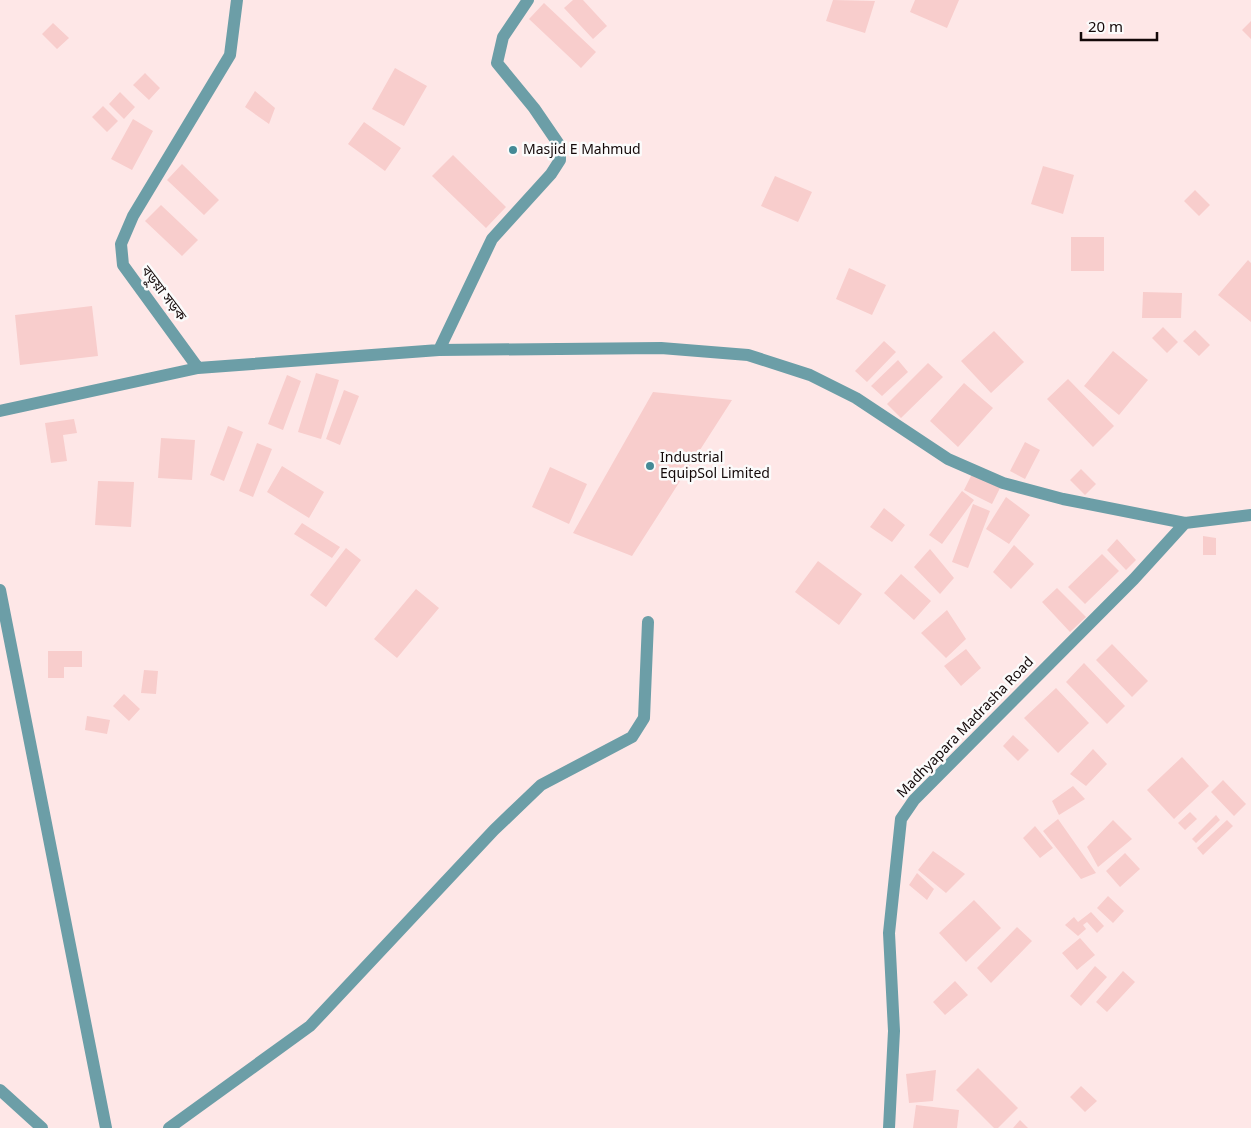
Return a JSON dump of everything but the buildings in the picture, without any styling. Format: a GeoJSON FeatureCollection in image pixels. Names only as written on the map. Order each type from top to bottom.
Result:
{"type":"FeatureCollection","features":[{"type":"Feature","properties":{"kind":"street","name":"বড়ুয়া সড়ক"},"geometry":{"type":"LineString","coordinates":[[198,368],[123,265],[121,244],[133,216],[230,55],[237,0]]}},
{"type":"Feature","properties":{"kind":"street"},"geometry":{"type":"LineString","coordinates":[[439,350],[492,239],[551,174],[560,160],[560,146],[534,108],[497,62],[503,37],[528,0]]}},
{"type":"Feature","properties":{"kind":"street"},"geometry":{"type":"LineString","coordinates":[[0,412],[198,368],[439,350],[661,348],[748,355],[810,375],[856,398],[948,459],[1004,483],[1063,499],[1185,522],[1251,515]]}},
{"type":"Feature","properties":{"kind":"street","name":"Madhyapara Madrasha Road"},"geometry":{"type":"LineString","coordinates":[[890,1128],[894,1031],[889,932],[901,819],[914,800],[1134,578],[1185,522]]}},
{"type":"Feature","properties":{"kind":"street"},"geometry":{"type":"LineString","coordinates":[[0,590],[106,1128]]}},
{"type":"Feature","properties":{"kind":"street"},"geometry":{"type":"LineString","coordinates":[[169,1128],[310,1026],[494,830],[541,785],[632,737],[644,718],[648,622]]}},
{"type":"Feature","properties":{"kind":"street"},"geometry":{"type":"LineString","coordinates":[[0,1090],[42,1128]]}},
{"type":"Feature","properties":{"kind":"place","name":"Masjid E Mahmud"},"geometry":{"type":"Point","coordinates":[513,150]}},
{"type":"Feature","properties":{"kind":"place","name":"Industrial EquipSol Limited"},"geometry":{"type":"Point","coordinates":[650,466]}}]}
